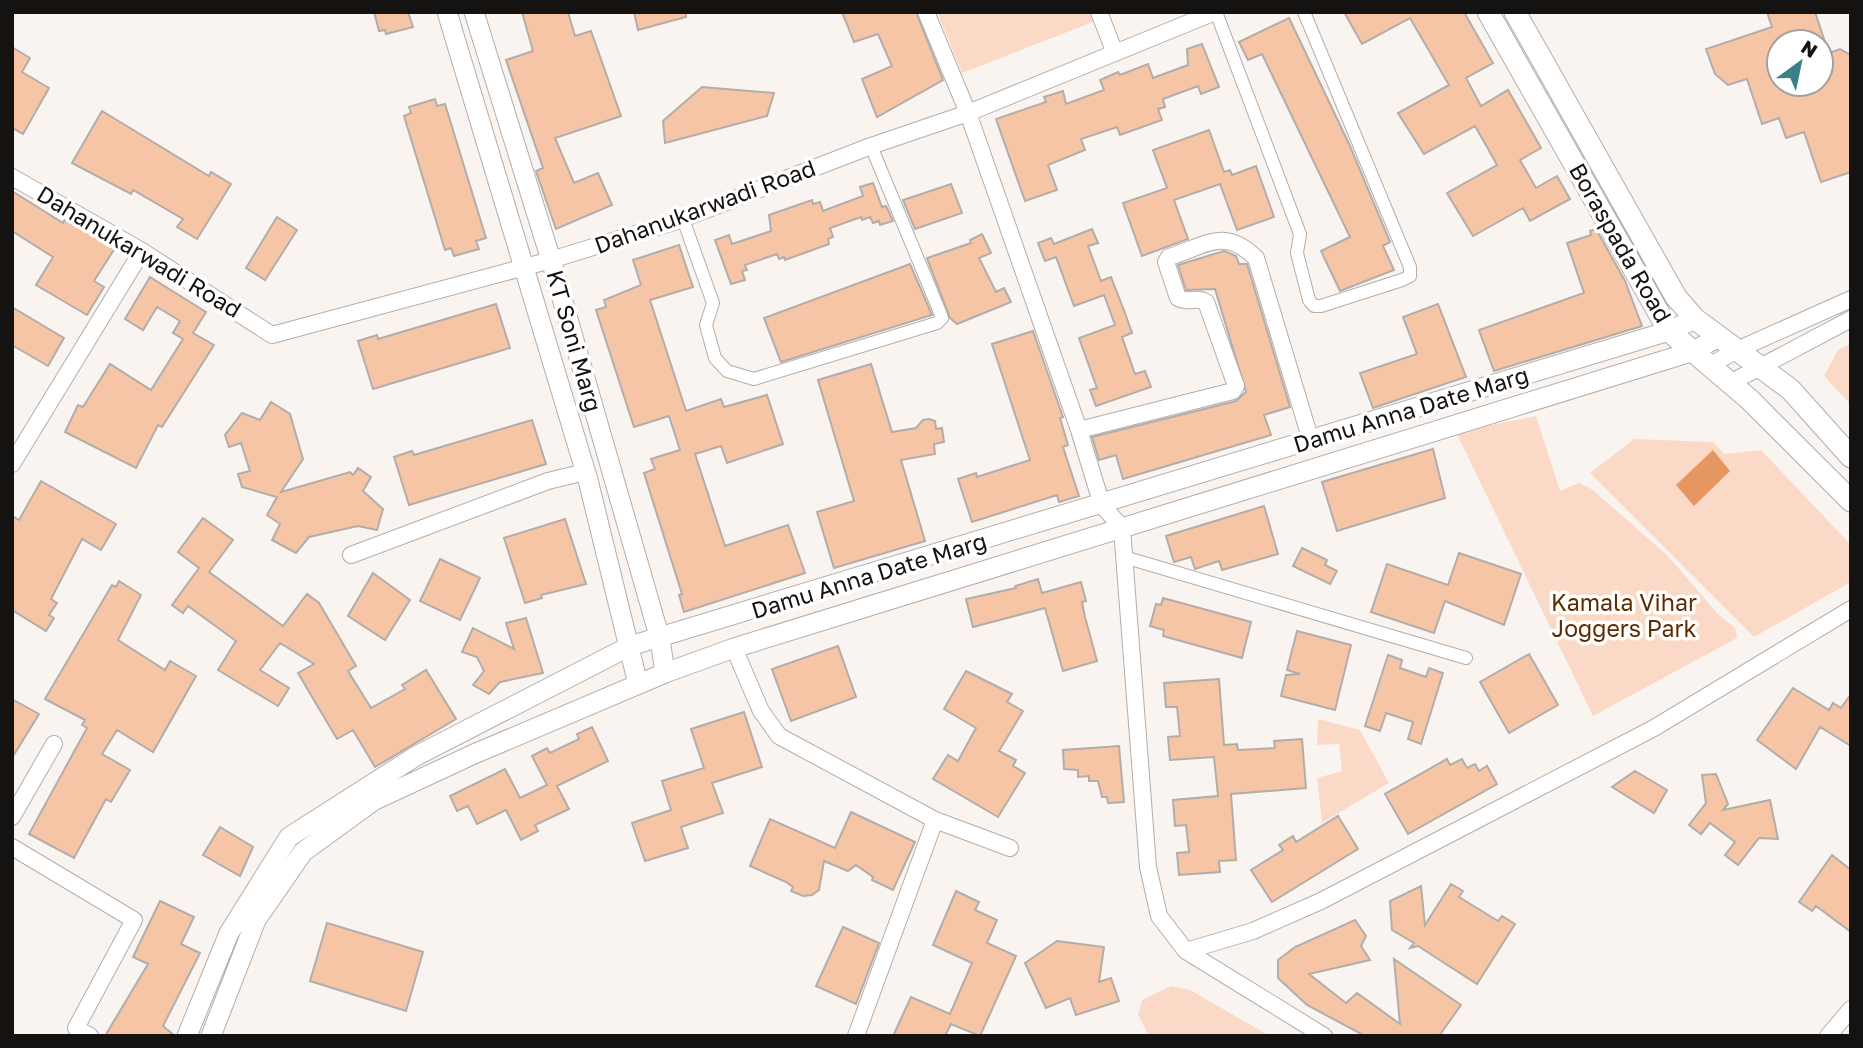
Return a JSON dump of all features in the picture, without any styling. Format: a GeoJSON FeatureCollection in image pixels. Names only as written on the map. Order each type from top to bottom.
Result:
{"type":"FeatureCollection","features":[{"type":"Feature","properties":{"kind":"main road","name":"Boraspada Road"},"geometry":{"type":"LineString","coordinates":[[1488,12],[1669,331],[1749,398],[1851,501]]}},
{"type":"Feature","properties":{"kind":"main road","name":"Boraspada Road"},"geometry":{"type":"LineString","coordinates":[[1515,12],[1676,297],[1695,319],[1790,389],[1851,457]]}},
{"type":"Feature","properties":{"kind":"street","name":"KT Soni Marg"},"geometry":{"type":"LineString","coordinates":[[447,12],[585,472],[638,684]]}},
{"type":"Feature","properties":{"kind":"street","name":"KT Soni Marg"},"geometry":{"type":"LineString","coordinates":[[474,12],[551,260],[660,639],[665,673]]}},
{"type":"Feature","properties":{"kind":"street"},"geometry":{"type":"LineString","coordinates":[[926,12],[968,113],[1079,430],[1102,505],[1122,528],[1147,867],[1159,916],[1186,951],[1324,1036]]}},
{"type":"Feature","properties":{"kind":"street"},"geometry":{"type":"LineString","coordinates":[[1099,12],[1115,53]]}},
{"type":"Feature","properties":{"kind":"street","name":"Dahanukarwadi Road"},"geometry":{"type":"LineString","coordinates":[[12,177],[142,251],[272,335],[523,268],[683,219],[871,146],[968,113],[1216,12]]}},
{"type":"Feature","properties":{"kind":"street"},"geometry":{"type":"LineString","coordinates":[[1216,12],[1300,234],[1297,253],[1309,300],[1314,306],[1321,306],[1402,281],[1410,276],[1410,267],[1304,12]]}},
{"type":"Feature","properties":{"kind":"street"},"geometry":{"type":"LineString","coordinates":[[683,219],[713,303],[706,325],[715,358],[727,371],[754,379],[937,323],[942,318],[871,146]]}},
{"type":"Feature","properties":{"kind":"street"},"geometry":{"type":"LineString","coordinates":[[1079,430],[1233,391],[1236,386],[1206,302],[1202,299],[1184,302],[1178,298],[1166,262],[1169,257],[1226,238],[1242,245],[1256,258],[1311,441]]}},
{"type":"Feature","properties":{"kind":"street"},"geometry":{"type":"LineString","coordinates":[[12,464],[142,251]]}},
{"type":"Feature","properties":{"kind":"street"},"geometry":{"type":"LineString","coordinates":[[1709,366],[1737,350],[1851,299]]}},
{"type":"Feature","properties":{"kind":"street","name":"Damu Anna Date Marg"},"geometry":{"type":"LineString","coordinates":[[187,1036],[229,933],[289,837],[416,756],[630,646],[1311,441],[1669,331],[1695,319]]}},
{"type":"Feature","properties":{"kind":"street"},"geometry":{"type":"LineString","coordinates":[[1730,383],[1851,319]]}},
{"type":"Feature","properties":{"kind":"street","name":"Damu Anna Date Marg"},"geometry":{"type":"LineString","coordinates":[[211,1036],[256,920],[303,852],[373,801],[474,754],[638,684],[734,648],[1691,352],[1719,337]]}},
{"type":"Feature","properties":{"kind":"street"},"geometry":{"type":"LineString","coordinates":[[1432,403],[1441,428]]}},
{"type":"Feature","properties":{"kind":"street"},"geometry":{"type":"LineString","coordinates":[[351,555],[548,481],[585,472]]}},
{"type":"Feature","properties":{"kind":"street"},"geometry":{"type":"LineString","coordinates":[[1124,557],[1466,658]]}},
{"type":"Feature","properties":{"kind":"street"},"geometry":{"type":"LineString","coordinates":[[1186,951],[1254,931],[1321,901],[1654,728],[1851,609]]}},
{"type":"Feature","properties":{"kind":"street"},"geometry":{"type":"LineString","coordinates":[[734,648],[761,711],[779,736],[935,820],[1010,848]]}},
{"type":"Feature","properties":{"kind":"street"},"geometry":{"type":"LineString","coordinates":[[12,817],[54,744]]}},
{"type":"Feature","properties":{"kind":"street"},"geometry":{"type":"LineString","coordinates":[[856,1036],[935,820]]}},
{"type":"Feature","properties":{"kind":"street"},"geometry":{"type":"LineString","coordinates":[[12,847],[134,920],[76,1028],[90,1036]]}},
{"type":"Feature","properties":{"kind":"street"},"geometry":{"type":"LineString","coordinates":[[1829,1036],[1851,1009]]}},
{"type":"Feature","properties":{"kind":"green space"},"geometry":{"type":"Polygon","coordinates":[[[937,12],[1090,12],[1093,22],[962,73],[937,12]]]}},
{"type":"Feature","properties":{"kind":"green space"},"geometry":{"type":"Polygon","coordinates":[[[1851,344],[1851,405],[1824,376],[1838,350],[1851,344]]]}},
{"type":"Feature","properties":{"kind":"green space","name":"Kamala Vihar Joggers Park"},"geometry":{"type":"Polygon","coordinates":[[[1536,416],[1560,491],[1579,483],[1593,490],[1668,556],[1717,613],[1735,628],[1737,638],[1593,716],[1456,432],[1536,416]]]}},
{"type":"Feature","properties":{"kind":"green space"},"geometry":{"type":"Polygon","coordinates":[[[1634,439],[1713,442],[1725,454],[1761,450],[1851,545],[1851,582],[1754,637],[1590,473],[1634,439]]]}},
{"type":"Feature","properties":{"kind":"green space"},"geometry":{"type":"Polygon","coordinates":[[[1318,719],[1360,730],[1389,783],[1322,823],[1317,778],[1342,771],[1339,744],[1317,745],[1318,719]]]}},
{"type":"Feature","properties":{"kind":"green space"},"geometry":{"type":"Polygon","coordinates":[[[1171,986],[1190,990],[1270,1036],[1149,1036],[1138,1015],[1142,1000],[1171,986]]]}},
{"type":"Feature","properties":{"kind":"shaded area"},"geometry":{"type":"Polygon","coordinates":[[[1713,450],[1730,471],[1694,506],[1676,485],[1713,450]]]}},
{"type":"Feature","properties":{"kind":"building"},"geometry":{"type":"Polygon","coordinates":[[[374,12],[408,12],[413,27],[386,34],[385,30],[379,31],[374,12]]]}},
{"type":"Feature","properties":{"kind":"building"},"geometry":{"type":"Polygon","coordinates":[[[522,12],[568,12],[575,36],[591,31],[621,116],[555,138],[574,183],[598,173],[612,205],[556,229],[536,171],[543,168],[506,60],[533,51],[522,12]]]}},
{"type":"Feature","properties":{"kind":"building"},"geometry":{"type":"Polygon","coordinates":[[[634,12],[686,12],[686,17],[638,30],[634,12]]]}},
{"type":"Feature","properties":{"kind":"building"},"geometry":{"type":"Polygon","coordinates":[[[842,12],[916,12],[943,80],[877,117],[862,79],[892,66],[878,34],[854,42],[842,12]]]}},
{"type":"Feature","properties":{"kind":"building"},"geometry":{"type":"Polygon","coordinates":[[[1344,12],[1464,12],[1493,63],[1466,78],[1481,106],[1508,90],[1541,148],[1520,160],[1536,188],[1557,176],[1570,199],[1530,221],[1523,208],[1473,236],[1447,193],[1497,165],[1475,126],[1424,154],[1398,113],[1449,85],[1410,18],[1362,44],[1344,12]]]}},
{"type":"Feature","properties":{"kind":"building"},"geometry":{"type":"Polygon","coordinates":[[[1767,12],[1815,12],[1820,28],[1769,28],[1772,27],[1767,12]]]}},
{"type":"Feature","properties":{"kind":"building"},"geometry":{"type":"Polygon","coordinates":[[[1289,18],[1350,146],[1390,242],[1383,246],[1394,270],[1340,291],[1321,251],[1350,237],[1262,54],[1248,60],[1239,42],[1289,18]]]}},
{"type":"Feature","properties":{"kind":"building"},"geometry":{"type":"Polygon","coordinates":[[[1765,29],[1765,98],[1835,98],[1835,51],[1840,49],[1851,55],[1851,172],[1821,182],[1804,132],[1786,138],[1779,118],[1762,124],[1747,79],[1728,85],[1715,74],[1706,49],[1765,29]]]}},
{"type":"Feature","properties":{"kind":"building"},"geometry":{"type":"Polygon","coordinates":[[[1202,44],[1219,87],[1201,94],[1198,86],[1163,99],[1165,107],[1158,109],[1162,120],[1120,135],[1117,127],[1081,139],[1085,150],[1048,165],[1057,190],[1025,201],[996,119],[1046,102],[1044,97],[1063,91],[1066,104],[1104,90],[1100,80],[1148,64],[1153,78],[1188,65],[1187,49],[1202,44]]]}},
{"type":"Feature","properties":{"kind":"building"},"geometry":{"type":"Polygon","coordinates":[[[12,47],[30,58],[22,72],[49,88],[23,134],[12,128],[12,47]]]}},
{"type":"Feature","properties":{"kind":"building"},"geometry":{"type":"Polygon","coordinates":[[[702,87],[774,93],[767,116],[665,143],[663,121],[702,87]]]}},
{"type":"Feature","properties":{"kind":"building"},"geometry":{"type":"Polygon","coordinates":[[[435,99],[437,106],[445,104],[486,238],[476,241],[479,249],[454,256],[451,248],[445,250],[404,116],[411,113],[409,107],[435,99]]]}},
{"type":"Feature","properties":{"kind":"building"},"geometry":{"type":"Polygon","coordinates":[[[102,111],[209,176],[211,172],[231,184],[197,239],[177,227],[183,219],[133,190],[131,194],[72,163],[102,111]]]}},
{"type":"Feature","properties":{"kind":"building"},"geometry":{"type":"Polygon","coordinates":[[[1209,130],[1224,172],[1230,170],[1232,175],[1256,166],[1274,217],[1237,230],[1220,184],[1174,200],[1188,239],[1142,256],[1123,203],[1167,188],[1153,150],[1209,130]]]}},
{"type":"Feature","properties":{"kind":"building"},"geometry":{"type":"Polygon","coordinates":[[[873,183],[882,207],[886,206],[893,221],[880,225],[879,221],[873,223],[870,217],[862,220],[861,217],[830,228],[833,237],[828,239],[829,244],[785,260],[784,257],[779,259],[777,254],[745,265],[747,270],[742,271],[745,280],[731,284],[715,240],[729,235],[732,244],[771,231],[769,215],[812,200],[813,204],[820,202],[823,211],[863,196],[860,187],[873,183]]]}},
{"type":"Feature","properties":{"kind":"building"},"geometry":{"type":"Polygon","coordinates":[[[951,184],[962,213],[915,229],[903,200],[951,184]]]}},
{"type":"Feature","properties":{"kind":"building"},"geometry":{"type":"Polygon","coordinates":[[[12,191],[63,223],[65,219],[115,248],[94,281],[104,287],[87,315],[36,285],[53,257],[12,231],[12,191]]]}},
{"type":"Feature","properties":{"kind":"building"},"geometry":{"type":"Polygon","coordinates":[[[277,217],[297,230],[265,280],[246,268],[277,217]]]}},
{"type":"Feature","properties":{"kind":"building"},"geometry":{"type":"Polygon","coordinates":[[[1092,229],[1098,243],[1088,246],[1101,281],[1111,277],[1132,333],[1122,337],[1135,374],[1145,371],[1151,387],[1096,406],[1090,390],[1097,388],[1079,338],[1115,325],[1104,295],[1074,306],[1056,257],[1045,261],[1038,243],[1051,238],[1054,244],[1092,229]]]}},
{"type":"Feature","properties":{"kind":"building"},"geometry":{"type":"Polygon","coordinates":[[[1596,229],[1625,281],[1642,326],[1494,371],[1479,330],[1584,293],[1567,243],[1591,235],[1590,231],[1596,229]]]}},
{"type":"Feature","properties":{"kind":"building"},"geometry":{"type":"Polygon","coordinates":[[[982,234],[991,253],[979,258],[996,292],[1004,288],[1011,302],[957,324],[950,318],[927,258],[971,243],[970,240],[982,234]]]}},
{"type":"Feature","properties":{"kind":"building"},"geometry":{"type":"Polygon","coordinates":[[[679,245],[693,287],[650,300],[686,411],[721,399],[724,407],[767,395],[783,444],[727,463],[721,446],[695,454],[725,546],[788,525],[805,573],[684,612],[679,595],[682,594],[644,473],[655,469],[651,459],[680,450],[669,416],[634,427],[596,310],[606,307],[604,300],[641,285],[633,260],[679,245]]]}},
{"type":"Feature","properties":{"kind":"building"},"geometry":{"type":"Polygon","coordinates":[[[1224,251],[1236,256],[1239,264],[1247,264],[1290,407],[1264,415],[1271,435],[1123,479],[1116,455],[1099,460],[1092,437],[1236,401],[1246,392],[1215,289],[1186,290],[1178,265],[1224,251]]]}},
{"type":"Feature","properties":{"kind":"building"},"geometry":{"type":"Polygon","coordinates":[[[910,264],[932,315],[781,362],[764,318],[910,264]]]}},
{"type":"Feature","properties":{"kind":"building"},"geometry":{"type":"Polygon","coordinates":[[[150,277],[206,312],[193,333],[214,345],[162,427],[158,425],[136,468],[65,432],[78,405],[83,407],[110,364],[151,390],[183,339],[173,333],[180,321],[157,307],[143,330],[125,319],[150,277]]]}},
{"type":"Feature","properties":{"kind":"building"},"geometry":{"type":"Polygon","coordinates":[[[496,304],[510,348],[373,389],[358,341],[377,335],[378,339],[496,304]]]}},
{"type":"Feature","properties":{"kind":"building"},"geometry":{"type":"Polygon","coordinates":[[[1438,304],[1466,377],[1373,408],[1360,373],[1417,354],[1403,317],[1438,304]]]}},
{"type":"Feature","properties":{"kind":"building"},"geometry":{"type":"Polygon","coordinates":[[[12,307],[64,338],[48,366],[12,345],[12,307]]]}},
{"type":"Feature","properties":{"kind":"building"},"geometry":{"type":"Polygon","coordinates":[[[1033,331],[1063,417],[1060,418],[1068,445],[1063,447],[1079,496],[1059,502],[1057,495],[972,522],[958,479],[976,473],[977,477],[1030,460],[992,344],[1033,331]]]}},
{"type":"Feature","properties":{"kind":"building"},"geometry":{"type":"Polygon","coordinates":[[[871,364],[892,432],[916,428],[923,420],[929,419],[935,421],[936,429],[942,428],[944,442],[934,444],[935,454],[901,460],[925,541],[834,568],[817,512],[854,501],[818,380],[871,364]]]}},
{"type":"Feature","properties":{"kind":"building"},"geometry":{"type":"Polygon","coordinates":[[[271,402],[290,414],[303,459],[281,492],[350,472],[353,475],[358,468],[371,477],[363,491],[383,509],[377,530],[358,526],[309,537],[296,553],[272,540],[280,524],[267,515],[277,497],[242,487],[238,474],[250,471],[241,443],[229,447],[225,435],[242,413],[260,420],[271,402]]]}},
{"type":"Feature","properties":{"kind":"building"},"geometry":{"type":"Polygon","coordinates":[[[532,420],[546,464],[409,505],[394,457],[412,451],[414,455],[532,420]]]}},
{"type":"Feature","properties":{"kind":"building"},"geometry":{"type":"Polygon","coordinates":[[[1433,449],[1445,498],[1337,531],[1322,482],[1433,449]]]}},
{"type":"Feature","properties":{"kind":"building"},"geometry":{"type":"Polygon","coordinates":[[[41,481],[116,524],[101,550],[82,539],[51,599],[57,603],[49,615],[54,618],[46,631],[12,610],[12,516],[19,520],[41,481]]]}},
{"type":"Feature","properties":{"kind":"building"},"geometry":{"type":"Polygon","coordinates":[[[1264,506],[1278,554],[1222,570],[1219,561],[1195,569],[1191,557],[1174,562],[1166,536],[1264,506]]]}},
{"type":"Feature","properties":{"kind":"building"},"geometry":{"type":"Polygon","coordinates":[[[203,518],[233,540],[209,572],[283,626],[307,594],[319,603],[356,666],[348,671],[371,708],[405,689],[402,685],[426,670],[456,719],[375,767],[353,730],[337,739],[298,673],[314,664],[280,643],[260,670],[289,688],[278,706],[218,670],[236,641],[188,606],[183,613],[172,605],[199,568],[178,552],[203,518]]]}},
{"type":"Feature","properties":{"kind":"building"},"geometry":{"type":"Polygon","coordinates":[[[565,519],[586,584],[541,595],[542,598],[525,603],[504,538],[565,519]]]}},
{"type":"Feature","properties":{"kind":"building"},"geometry":{"type":"Polygon","coordinates":[[[1302,548],[1327,560],[1325,565],[1337,571],[1330,584],[1293,566],[1302,548]]]}},
{"type":"Feature","properties":{"kind":"building"},"geometry":{"type":"Polygon","coordinates":[[[1459,553],[1521,574],[1504,625],[1445,601],[1434,633],[1371,612],[1387,564],[1448,585],[1459,553]]]}},
{"type":"Feature","properties":{"kind":"building"},"geometry":{"type":"Polygon","coordinates":[[[440,559],[480,578],[460,620],[420,601],[440,559]]]}},
{"type":"Feature","properties":{"kind":"building"},"geometry":{"type":"Polygon","coordinates":[[[373,573],[410,600],[385,640],[348,616],[373,573]]]}},
{"type":"Feature","properties":{"kind":"building"},"geometry":{"type":"Polygon","coordinates":[[[1038,579],[1042,593],[1081,582],[1086,601],[1082,602],[1085,617],[1097,661],[1063,671],[1045,608],[973,627],[966,599],[1016,588],[1015,586],[1038,579]]]}},
{"type":"Feature","properties":{"kind":"building"},"geometry":{"type":"Polygon","coordinates":[[[119,581],[141,595],[118,640],[165,670],[170,661],[196,676],[153,752],[117,730],[102,754],[130,770],[111,802],[106,799],[74,858],[29,834],[87,728],[82,725],[85,720],[45,699],[112,585],[116,587],[119,581]]]}},
{"type":"Feature","properties":{"kind":"building"},"geometry":{"type":"Polygon","coordinates":[[[1163,598],[1251,622],[1242,658],[1163,636],[1164,630],[1150,626],[1156,604],[1161,605],[1163,598]]]}},
{"type":"Feature","properties":{"kind":"building"},"geometry":{"type":"Polygon","coordinates":[[[526,618],[543,673],[500,682],[489,694],[473,685],[484,671],[477,657],[462,652],[473,628],[514,649],[506,623],[526,618]]]}},
{"type":"Feature","properties":{"kind":"building"},"geometry":{"type":"Polygon","coordinates":[[[1297,631],[1351,645],[1335,710],[1281,696],[1286,675],[1300,674],[1287,670],[1297,631]]]}},
{"type":"Feature","properties":{"kind":"building"},"geometry":{"type":"Polygon","coordinates":[[[838,646],[856,697],[791,721],[772,669],[838,646]]]}},
{"type":"Feature","properties":{"kind":"building"},"geometry":{"type":"Polygon","coordinates":[[[1529,654],[1558,705],[1509,733],[1480,682],[1529,654]]]}},
{"type":"Feature","properties":{"kind":"building"},"geometry":{"type":"Polygon","coordinates":[[[1388,655],[1402,660],[1400,668],[1426,677],[1429,668],[1443,673],[1421,744],[1408,739],[1413,722],[1386,713],[1380,731],[1365,726],[1388,655]]]}},
{"type":"Feature","properties":{"kind":"building"},"geometry":{"type":"Polygon","coordinates":[[[966,671],[1012,694],[1007,702],[1023,711],[999,751],[1016,760],[1013,766],[1025,773],[998,817],[933,779],[948,755],[958,761],[976,728],[944,709],[966,671]]]}},
{"type":"Feature","properties":{"kind":"building"},"geometry":{"type":"Polygon","coordinates":[[[1219,679],[1224,745],[1237,744],[1238,750],[1275,748],[1274,741],[1302,739],[1306,788],[1231,794],[1236,860],[1219,861],[1220,872],[1179,875],[1177,853],[1189,852],[1186,825],[1175,826],[1173,800],[1218,796],[1214,757],[1170,760],[1168,737],[1180,736],[1177,707],[1166,707],[1164,683],[1219,679]]]}},
{"type":"Feature","properties":{"kind":"building"},"geometry":{"type":"Polygon","coordinates":[[[1793,688],[1829,710],[1833,703],[1841,708],[1851,694],[1851,746],[1820,727],[1796,769],[1757,740],[1793,688]]]}},
{"type":"Feature","properties":{"kind":"building"},"geometry":{"type":"Polygon","coordinates":[[[12,699],[39,714],[12,758],[12,699]]]}},
{"type":"Feature","properties":{"kind":"building"},"geometry":{"type":"Polygon","coordinates":[[[744,712],[762,767],[712,783],[723,813],[681,827],[688,848],[645,861],[632,823],[671,810],[662,781],[704,768],[691,729],[744,712]]]}},
{"type":"Feature","properties":{"kind":"building"},"geometry":{"type":"Polygon","coordinates":[[[592,727],[608,761],[557,786],[569,809],[535,825],[538,831],[521,840],[506,810],[477,824],[468,806],[457,811],[450,796],[505,769],[520,798],[547,785],[532,756],[547,748],[550,753],[579,739],[577,734],[592,727]]]}},
{"type":"Feature","properties":{"kind":"building"},"geometry":{"type":"Polygon","coordinates":[[[1119,746],[1124,802],[1108,803],[1107,797],[1102,797],[1098,781],[1089,781],[1089,776],[1078,777],[1078,770],[1064,769],[1063,750],[1119,746]]]}},
{"type":"Feature","properties":{"kind":"building"},"geometry":{"type":"Polygon","coordinates":[[[1447,759],[1450,765],[1462,759],[1467,768],[1475,764],[1479,771],[1487,766],[1497,784],[1408,834],[1385,794],[1447,759]]]}},
{"type":"Feature","properties":{"kind":"building"},"geometry":{"type":"Polygon","coordinates":[[[1635,771],[1667,790],[1654,813],[1612,787],[1635,771]]]}},
{"type":"Feature","properties":{"kind":"building"},"geometry":{"type":"Polygon","coordinates":[[[1716,774],[1728,804],[1723,810],[1770,800],[1778,839],[1759,838],[1738,865],[1725,855],[1735,842],[1710,823],[1701,834],[1689,825],[1706,803],[1702,775],[1716,774]]]}},
{"type":"Feature","properties":{"kind":"building"},"geometry":{"type":"Polygon","coordinates":[[[851,812],[915,842],[893,890],[872,880],[873,877],[856,865],[848,871],[824,861],[819,890],[812,895],[803,896],[791,891],[793,887],[786,882],[750,866],[770,819],[835,848],[851,812]]]}},
{"type":"Feature","properties":{"kind":"building"},"geometry":{"type":"Polygon","coordinates":[[[1338,816],[1358,849],[1272,902],[1251,870],[1283,850],[1279,845],[1293,836],[1296,842],[1338,816]]]}},
{"type":"Feature","properties":{"kind":"building"},"geometry":{"type":"Polygon","coordinates":[[[220,827],[253,847],[240,876],[203,855],[220,827]]]}},
{"type":"Feature","properties":{"kind":"building"},"geometry":{"type":"Polygon","coordinates":[[[1832,855],[1851,870],[1851,932],[1816,906],[1812,911],[1799,902],[1832,855]]]}},
{"type":"Feature","properties":{"kind":"building"},"geometry":{"type":"Polygon","coordinates":[[[1451,884],[1463,891],[1459,897],[1498,921],[1502,916],[1515,924],[1477,984],[1418,946],[1410,948],[1414,943],[1392,930],[1390,901],[1421,886],[1425,925],[1451,884]]]}},
{"type":"Feature","properties":{"kind":"building"},"geometry":{"type":"Polygon","coordinates":[[[956,891],[979,902],[975,910],[997,920],[987,943],[1016,956],[980,1036],[951,1024],[945,1036],[893,1036],[911,997],[950,1014],[972,963],[933,945],[956,891]]]}},
{"type":"Feature","properties":{"kind":"building"},"geometry":{"type":"Polygon","coordinates":[[[160,901],[194,917],[181,944],[200,953],[163,1026],[175,1036],[105,1036],[148,964],[133,957],[160,901]]]}},
{"type":"Feature","properties":{"kind":"building"},"geometry":{"type":"Polygon","coordinates":[[[1355,920],[1366,936],[1361,946],[1370,960],[1309,974],[1346,1003],[1357,993],[1400,1024],[1394,959],[1461,1005],[1439,1036],[1365,1036],[1307,1005],[1278,978],[1278,960],[1295,947],[1355,920]]]}},
{"type":"Feature","properties":{"kind":"building"},"geometry":{"type":"Polygon","coordinates":[[[327,923],[423,952],[406,1011],[310,981],[327,923]]]}},
{"type":"Feature","properties":{"kind":"building"},"geometry":{"type":"Polygon","coordinates":[[[843,927],[879,943],[856,1004],[816,986],[843,927]]]}},
{"type":"Feature","properties":{"kind":"building"},"geometry":{"type":"Polygon","coordinates":[[[1057,941],[1104,947],[1099,982],[1111,978],[1119,1001],[1076,1015],[1070,998],[1046,1008],[1025,963],[1057,941]]]}}]}
